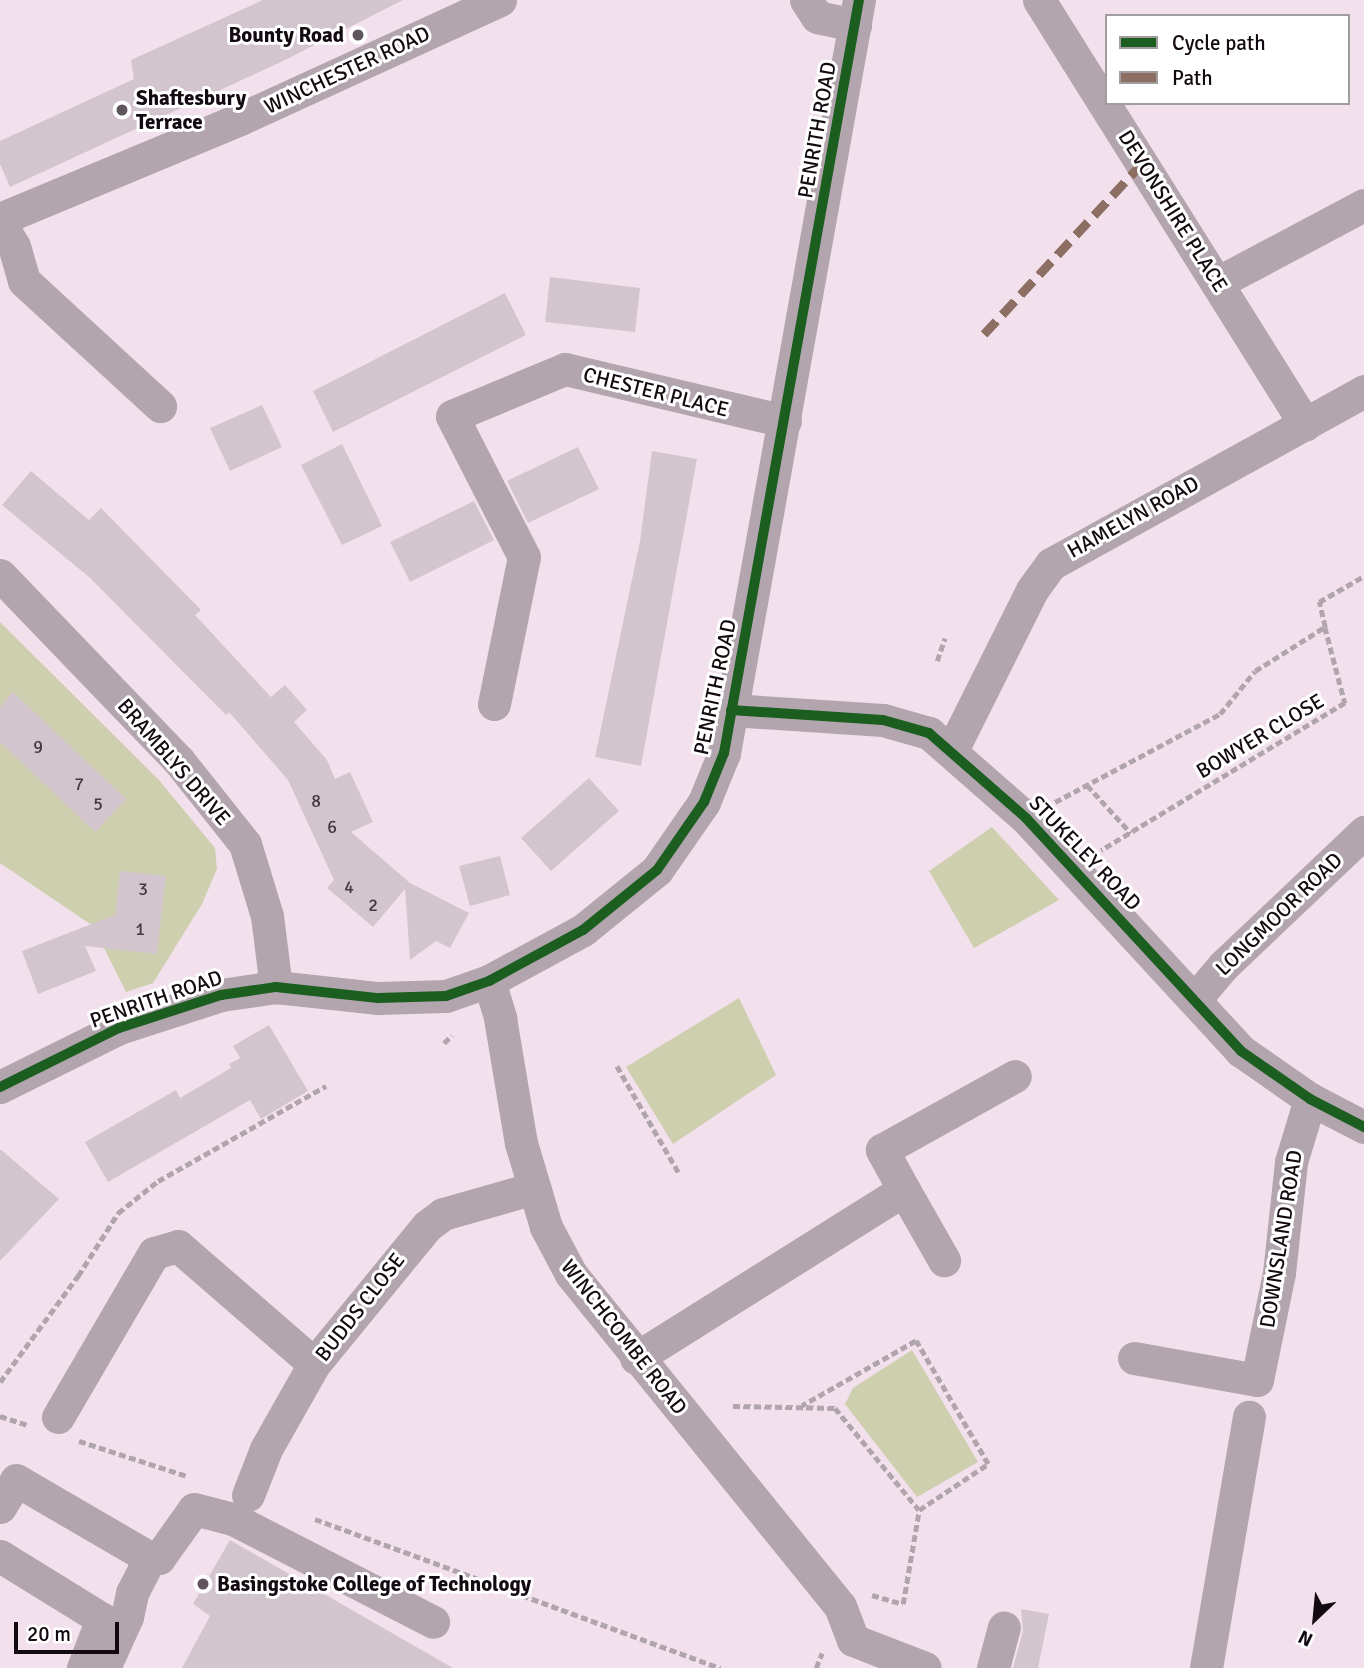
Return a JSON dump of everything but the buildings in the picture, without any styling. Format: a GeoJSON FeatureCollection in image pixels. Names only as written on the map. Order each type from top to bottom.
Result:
{"type":"FeatureCollection","features":[{"type":"Feature","properties":{"kind":"street","name":"WINCHESTER ROAD"},"geometry":{"type":"LineString","coordinates":[[0,221],[240,119],[500,0]]}},
{"type":"Feature","properties":{"kind":"street"},"geometry":{"type":"LineString","coordinates":[[806,0],[817,18],[857,12]]}},
{"type":"Feature","properties":{"kind":"street","name":"DEVONSHIRE PLACE"},"geometry":{"type":"LineString","coordinates":[[1039,0],[1105,105]]}},
{"type":"Feature","properties":{"kind":"street","name":"PENRITH ROAD"},"geometry":{"type":"LineString","coordinates":[[0,1087],[119,1028],[221,995],[276,987],[415,999],[446,996],[489,981],[583,930],[657,870],[704,802],[724,753],[857,12]]}},
{"type":"Feature","properties":{"kind":"street","name":"DEVONSHIRE PLACE"},"geometry":{"type":"LineString","coordinates":[[1105,105],[1305,424]]}},
{"type":"Feature","properties":{"kind":"street"},"geometry":{"type":"LineString","coordinates":[[1217,283],[1364,205]]}},
{"type":"Feature","properties":{"kind":"street"},"geometry":{"type":"LineString","coordinates":[[0,221],[14,246],[24,281],[160,406]]}},
{"type":"Feature","properties":{"kind":"street","name":"CHESTER PLACE"},"geometry":{"type":"LineString","coordinates":[[494,704],[524,557],[452,416],[565,369],[785,421]]}},
{"type":"Feature","properties":{"kind":"street","name":"HAMELYN ROAD"},"geometry":{"type":"LineString","coordinates":[[953,750],[1032,590],[1051,564],[1364,391]]}},
{"type":"Feature","properties":{"kind":"street","name":"BRAMBLYS DRIVE"},"geometry":{"type":"LineString","coordinates":[[0,575],[179,761],[244,844],[267,916],[276,987]]}},
{"type":"Feature","properties":{"kind":"street","name":"STUKELEY ROAD"},"geometry":{"type":"LineString","coordinates":[[731,710],[883,720],[929,733],[953,750],[1026,818],[1196,998],[1241,1051],[1310,1099],[1364,1127]]}},
{"type":"Feature","properties":{"kind":"street","name":"LONGMOOR ROAD"},"geometry":{"type":"LineString","coordinates":[[1196,998],[1223,966],[1364,832]]}},
{"type":"Feature","properties":{"kind":"street","name":"WINCHCOMBE ROAD"},"geometry":{"type":"LineString","coordinates":[[489,981],[500,1018],[521,1143],[546,1227],[571,1274],[636,1357],[853,1599],[853,1640],[925,1668]]}},
{"type":"Feature","properties":{"kind":"street"},"geometry":{"type":"LineString","coordinates":[[944,1260],[882,1150],[1015,1076]]}},
{"type":"Feature","properties":{"kind":"street","name":"DOWNSLAND ROAD"},"geometry":{"type":"LineString","coordinates":[[1134,1358],[1257,1380],[1279,1273],[1291,1163],[1310,1099]]}},
{"type":"Feature","properties":{"kind":"street","name":"BUDDS CLOSE"},"geometry":{"type":"LineString","coordinates":[[247,1495],[266,1449],[314,1364],[427,1226],[463,1207],[534,1188]]}},
{"type":"Feature","properties":{"kind":"street"},"geometry":{"type":"LineString","coordinates":[[636,1357],[904,1190]]}},
{"type":"Feature","properties":{"kind":"street"},"geometry":{"type":"LineString","coordinates":[[57,1429],[153,1253],[178,1246],[314,1364]]}},
{"type":"Feature","properties":{"kind":"street"},"geometry":{"type":"LineString","coordinates":[[1206,1668],[1249,1417]]}},
{"type":"Feature","properties":{"kind":"street"},"geometry":{"type":"LineString","coordinates":[[0,1507],[16,1480],[150,1558],[159,1558],[194,1509],[233,1519],[433,1622]]}},
{"type":"Feature","properties":{"kind":"street"},"geometry":{"type":"LineString","coordinates":[[0,1556],[102,1619],[83,1668]]}},
{"type":"Feature","properties":{"kind":"street"},"geometry":{"type":"LineString","coordinates":[[103,1668],[150,1558]]}},
{"type":"Feature","properties":{"kind":"street"},"geometry":{"type":"LineString","coordinates":[[993,1668],[1004,1627]]}},
{"type":"Feature","properties":{"kind":"path"},"geometry":{"type":"LineString","coordinates":[[1325,627],[1319,602],[1364,576]]}},
{"type":"Feature","properties":{"kind":"path"},"geometry":{"type":"LineString","coordinates":[[937,661],[945,638]]}},
{"type":"Feature","properties":{"kind":"path"},"geometry":{"type":"LineString","coordinates":[[1087,785],[1131,833]]}},
{"type":"Feature","properties":{"kind":"path"},"geometry":{"type":"LineString","coordinates":[[448,1039],[452,1045]]}},
{"type":"Feature","properties":{"kind":"path"},"geometry":{"type":"LineString","coordinates":[[617,1066],[679,1173]]}},
{"type":"Feature","properties":{"kind":"path"},"geometry":{"type":"LineString","coordinates":[[0,1382],[78,1276],[118,1213],[158,1181],[326,1086]]}},
{"type":"Feature","properties":{"kind":"path"},"geometry":{"type":"LineString","coordinates":[[803,1406],[916,1341],[988,1464],[919,1510],[903,1604],[853,1599]]}},
{"type":"Feature","properties":{"kind":"path"},"geometry":{"type":"LineString","coordinates":[[733,1406],[835,1408],[919,1510]]}},
{"type":"Feature","properties":{"kind":"path"},"geometry":{"type":"LineString","coordinates":[[0,1416],[57,1429],[195,1478]]}},
{"type":"Feature","properties":{"kind":"path"},"geometry":{"type":"LineString","coordinates":[[312,1518],[721,1668]]}},
{"type":"Feature","properties":{"kind":"green space"},"geometry":{"type":"Polygon","coordinates":[[[0,622],[159,780],[215,848],[217,869],[202,904],[153,983],[126,992],[93,926],[0,863],[0,622]]]}},
{"type":"Feature","properties":{"kind":"green space"},"geometry":{"type":"Polygon","coordinates":[[[992,827],[1059,900],[974,948],[929,871],[992,827]]]}},
{"type":"Feature","properties":{"kind":"green space"},"geometry":{"type":"Polygon","coordinates":[[[739,998],[776,1075],[673,1144],[626,1067],[739,998]]]}},
{"type":"Feature","properties":{"kind":"green space"},"geometry":{"type":"Polygon","coordinates":[[[912,1350],[978,1462],[917,1497],[845,1404],[853,1388],[912,1350]]]}},
{"type":"Feature","properties":{"kind":"marked path"},"geometry":{"type":"LineString","coordinates":[[984,334],[1143,162]]}},
{"type":"Feature","properties":{"kind":"cycle path"},"geometry":{"type":"LineString","coordinates":[[0,1087],[119,1028],[221,995],[276,987],[378,998],[446,996],[489,981],[583,930],[657,870],[704,802],[724,753],[859,0]]}},
{"type":"Feature","properties":{"kind":"cycle path"},"geometry":{"type":"LineString","coordinates":[[731,710],[883,720],[929,733],[1026,818],[1241,1051],[1310,1099],[1364,1127]]}},
{"type":"Feature","properties":{"kind":"place","name":"Bounty Road"},"geometry":{"type":"Point","coordinates":[358,35]}},
{"type":"Feature","properties":{"kind":"place","name":"Shaftesbury Terrace"},"geometry":{"type":"Point","coordinates":[122,110]}},
{"type":"Feature","properties":{"kind":"place","name":"Basingstoke College of Technology"},"geometry":{"type":"Point","coordinates":[203,1584]}}]}
